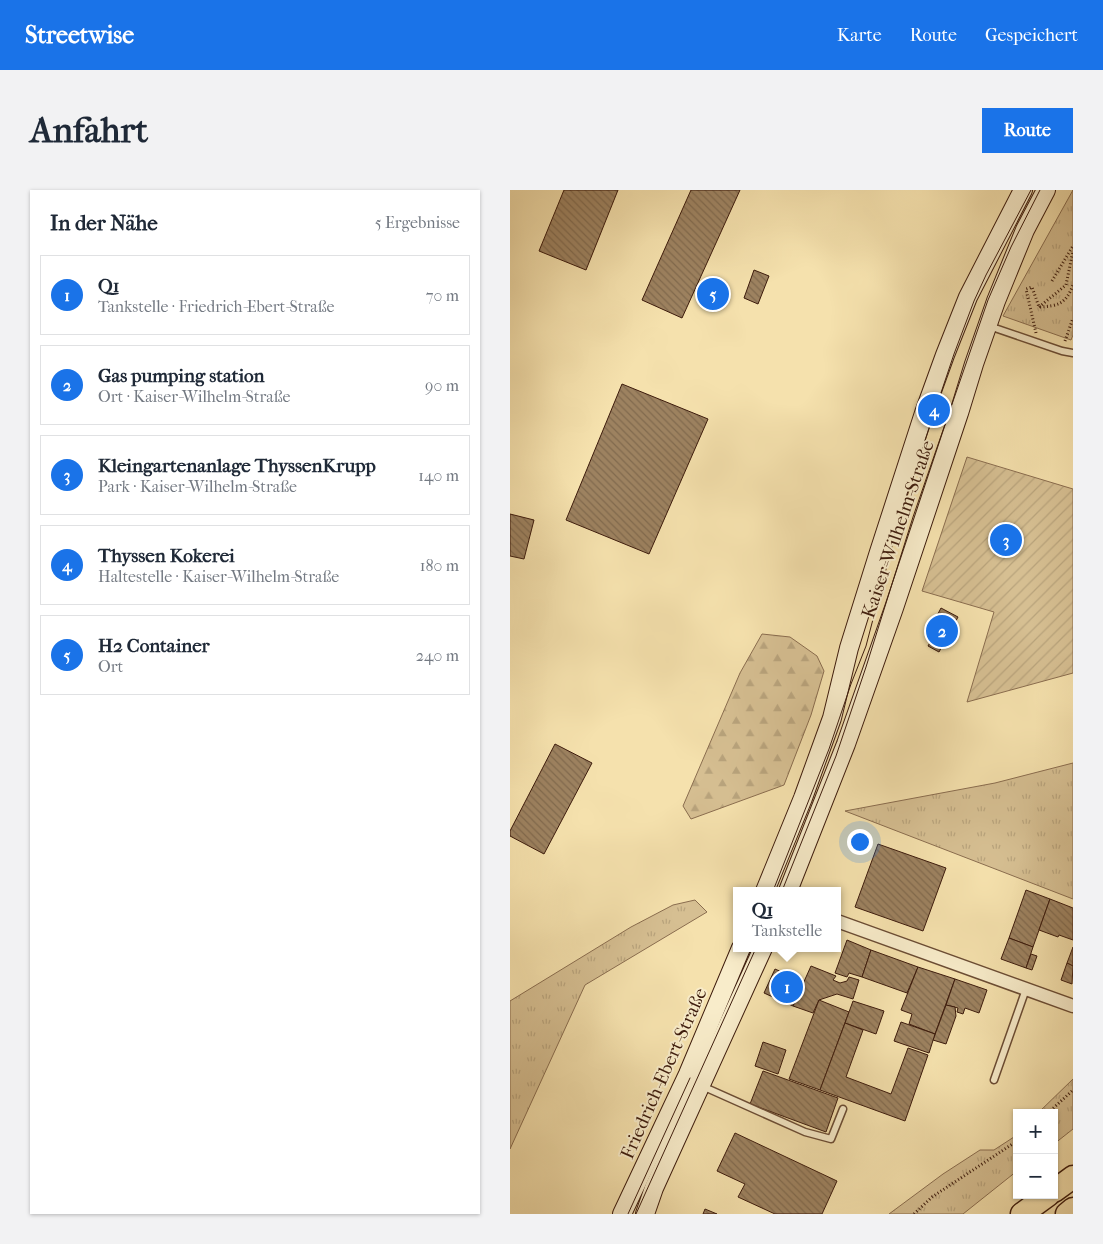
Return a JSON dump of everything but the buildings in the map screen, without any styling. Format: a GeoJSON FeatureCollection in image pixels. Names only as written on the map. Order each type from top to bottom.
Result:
{"type":"FeatureCollection","features":[{"type":"Feature","properties":{"kind":"highway"},"geometry":{"type":"LineString","coordinates":[[1058,1188],[1073,1177]]}},
{"type":"Feature","properties":{"kind":"highway"},"geometry":{"type":"LineString","coordinates":[[1022,1214],[1043,1199]]}},
{"type":"Feature","properties":{"kind":"highway"},"geometry":{"type":"LineString","coordinates":[[1067,1214],[1073,1208]]}},
{"type":"Feature","properties":{"kind":"main road","name":"Kaiser-Wilhelm-Straße"},"geometry":{"type":"LineString","coordinates":[[767,887],[803,798],[832,718],[855,630],[924,413],[968,297],[1023,190]]}},
{"type":"Feature","properties":{"kind":"main road","name":"Kaiser-Wilhelm-Straße"},"geometry":{"type":"LineString","coordinates":[[790,887],[846,744],[894,608],[988,326],[1025,230],[1046,190]]}},
{"type":"Feature","properties":{"kind":"main road","name":"Friedrich-Ebert-Straße"},"geometry":{"type":"LineString","coordinates":[[622,1214],[688,1074],[739,952]]}},
{"type":"Feature","properties":{"kind":"main road","name":"Friedrich-Ebert-Straße"},"geometry":{"type":"LineString","coordinates":[[645,1214],[654,1188],[761,952]]}},
{"type":"Feature","properties":{"kind":"street"},"geometry":{"type":"LineString","coordinates":[[841,922],[1073,1006]]}},
{"type":"Feature","properties":{"kind":"lane"},"geometry":{"type":"LineString","coordinates":[[988,326],[1073,353]]}},
{"type":"Feature","properties":{"kind":"lane"},"geometry":{"type":"LineString","coordinates":[[994,1080],[1026,989]]}},
{"type":"Feature","properties":{"kind":"lane"},"geometry":{"type":"LineString","coordinates":[[701,1085],[805,1132],[831,1139],[843,1109]]}},
{"type":"Feature","properties":{"kind":"path"},"geometry":{"type":"LineString","coordinates":[[1052,281],[1073,246]]}},
{"type":"Feature","properties":{"kind":"path"},"geometry":{"type":"LineString","coordinates":[[1039,307],[1066,285],[1073,251]]}},
{"type":"Feature","properties":{"kind":"path"},"geometry":{"type":"LineString","coordinates":[[1039,307],[1053,306],[1066,300],[1073,285]]}},
{"type":"Feature","properties":{"kind":"path"},"geometry":{"type":"LineString","coordinates":[[1039,307],[1032,288],[1026,290],[1039,343]]}},
{"type":"Feature","properties":{"kind":"path"},"geometry":{"type":"LineString","coordinates":[[1062,350],[1073,318]]}},
{"type":"Feature","properties":{"kind":"path"},"geometry":{"type":"LineString","coordinates":[[1052,1109],[1073,1090]]}},
{"type":"Feature","properties":{"kind":"path"},"geometry":{"type":"LineString","coordinates":[[914,1214],[932,1197],[1013,1144]]}},
{"type":"Feature","properties":{"kind":"green space"},"geometry":{"type":"Polygon","coordinates":[[[1073,190],[1073,335],[1071,340],[1003,316],[1073,190]]]}},
{"type":"Feature","properties":{"kind":"green space"},"geometry":{"type":"Polygon","coordinates":[[[967,457],[1073,489],[1073,673],[967,702],[994,612],[922,591],[967,457]]]}},
{"type":"Feature","properties":{"kind":"green space"},"geometry":{"type":"Polygon","coordinates":[[[762,634],[790,637],[817,656],[824,671],[811,715],[784,785],[691,819],[683,806],[740,673],[762,634]]]}},
{"type":"Feature","properties":{"kind":"green space"},"geometry":{"type":"Polygon","coordinates":[[[1073,763],[1073,899],[845,811],[995,783],[1073,763]]]}},
{"type":"Feature","properties":{"kind":"green space"},"geometry":{"type":"Polygon","coordinates":[[[695,900],[707,912],[585,985],[510,1149],[510,1001],[631,927],[673,905],[695,900]]]}},
{"type":"Feature","properties":{"kind":"green space"},"geometry":{"type":"Polygon","coordinates":[[[1073,1079],[1073,1129],[1058,1141],[1058,1109],[1042,1109],[1073,1079]]]}},
{"type":"Feature","properties":{"kind":"green space"},"geometry":{"type":"Polygon","coordinates":[[[1013,1138],[1013,1174],[963,1214],[889,1214],[943,1174],[980,1150],[994,1150],[1013,1138]]]}},
{"type":"Feature","properties":{"kind":"tram line"},"geometry":{"type":"LineString","coordinates":[[775,887],[829,749],[866,646],[901,512],[954,354],[986,275],[1031,190]]}},
{"type":"Feature","properties":{"kind":"tram line"},"geometry":{"type":"LineString","coordinates":[[784,887],[836,756],[913,517],[988,300],[1011,247],[1040,190]]}},
{"type":"Feature","properties":{"kind":"tram line"},"geometry":{"type":"LineString","coordinates":[[636,1214],[754,952]]}},
{"type":"Feature","properties":{"kind":"tram line"},"geometry":{"type":"LineString","coordinates":[[628,1214],[690,1078]]}},
{"type":"Feature","properties":{"kind":"place","name":"H2 Container"},"geometry":{"type":"Point","coordinates":[713,294]}},
{"type":"Feature","properties":{"kind":"place","name":"Thyssen Kokerei"},"geometry":{"type":"Point","coordinates":[934,410]}},
{"type":"Feature","properties":{"kind":"place","name":"Kleingartenanlage ThyssenKrupp"},"geometry":{"type":"Point","coordinates":[1006,540]}},
{"type":"Feature","properties":{"kind":"place","name":"Gas pumping station"},"geometry":{"type":"Point","coordinates":[942,631]}},
{"type":"Feature","properties":{"kind":"place","name":"Q1"},"geometry":{"type":"Point","coordinates":[787,987]}}]}
